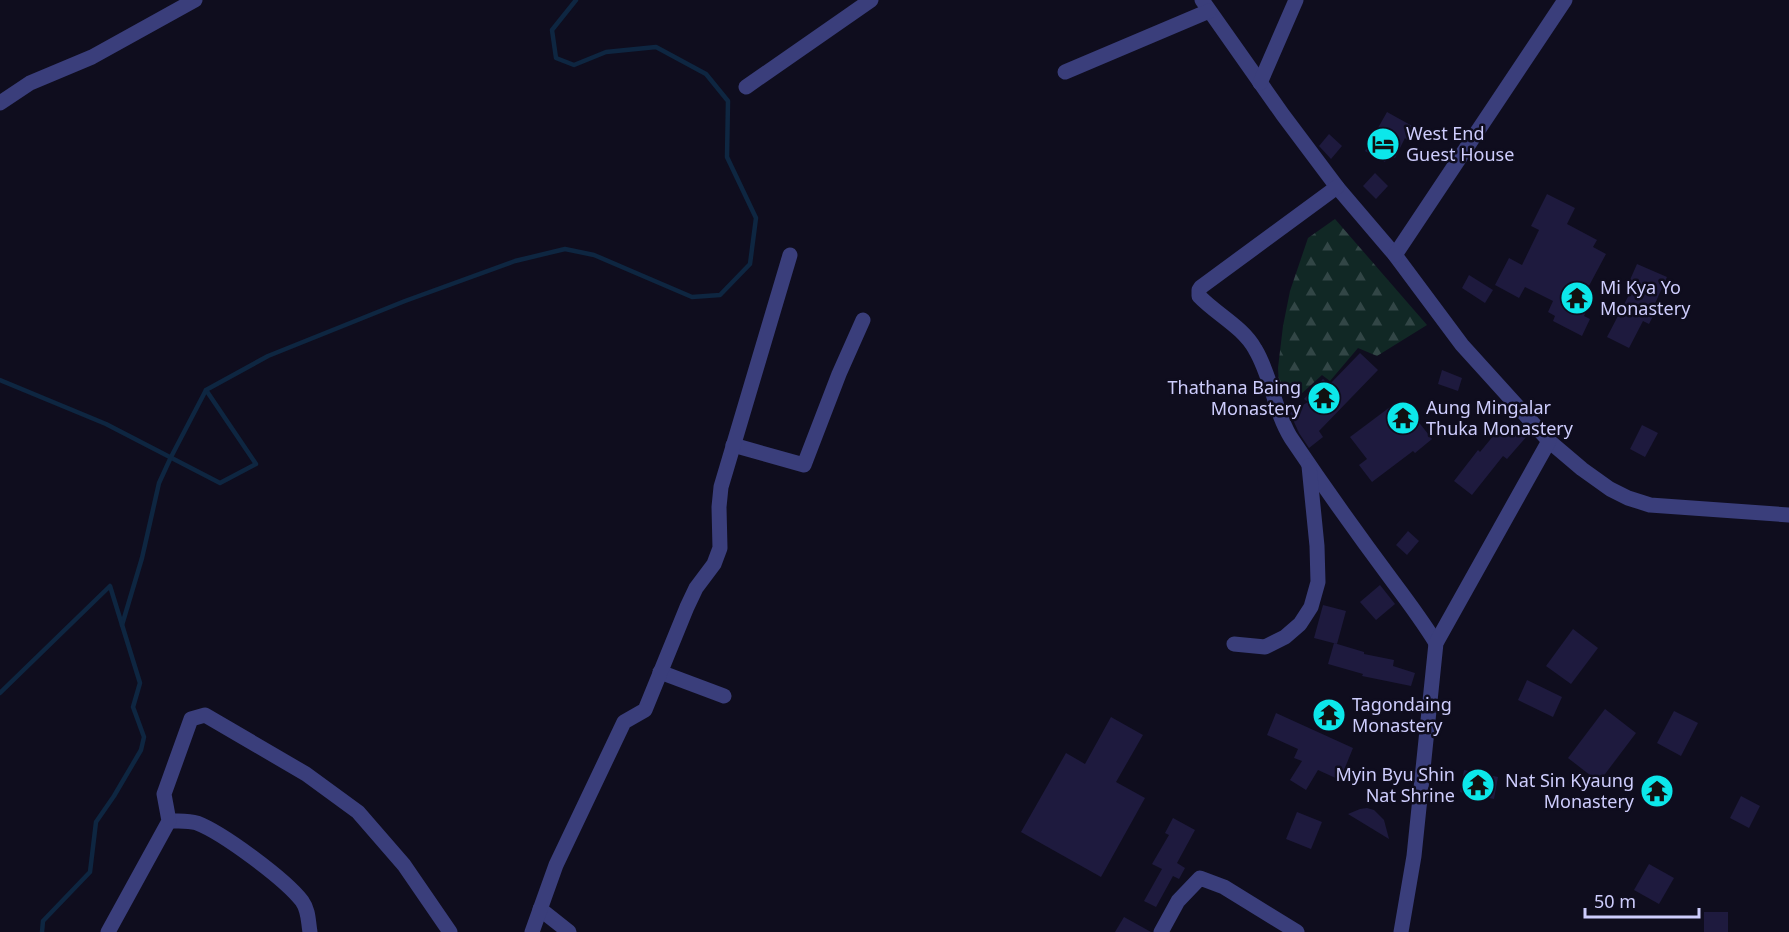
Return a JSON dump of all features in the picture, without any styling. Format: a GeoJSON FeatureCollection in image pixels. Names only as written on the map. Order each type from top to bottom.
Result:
{"type":"FeatureCollection","features":[{"type":"Feature","properties":{"kind":"street"},"geometry":{"type":"LineString","coordinates":[[0,103],[30,83],[92,57],[195,0]]}},
{"type":"Feature","properties":{"kind":"street"},"geometry":{"type":"LineString","coordinates":[[746,87],[871,0]]}},
{"type":"Feature","properties":{"kind":"street"},"geometry":{"type":"LineString","coordinates":[[1260,82],[1296,0]]}},
{"type":"Feature","properties":{"kind":"street"},"geometry":{"type":"LineString","coordinates":[[1395,255],[1565,0]]}},
{"type":"Feature","properties":{"kind":"street"},"geometry":{"type":"LineString","coordinates":[[1065,72],[1205,6],[1337,187],[1395,255],[1462,345],[1549,441],[1610,489],[1650,505],[1789,515]]}},
{"type":"Feature","properties":{"kind":"street"},"geometry":{"type":"LineString","coordinates":[[1337,187],[1201,287],[1199,296],[1227,318],[1254,347],[1266,370],[1275,403],[1289,434],[1418,614],[1436,643]]}},
{"type":"Feature","properties":{"kind":"street"},"geometry":{"type":"LineString","coordinates":[[532,932],[556,865],[624,722],[645,710],[687,607],[696,588],[714,564],[720,548],[721,487],[790,255]]}},
{"type":"Feature","properties":{"kind":"street"},"geometry":{"type":"LineString","coordinates":[[733,445],[804,465],[839,374],[863,320]]}},
{"type":"Feature","properties":{"kind":"street"},"geometry":{"type":"LineString","coordinates":[[1401,932],[1414,856],[1436,643],[1549,441]]}},
{"type":"Feature","properties":{"kind":"street"},"geometry":{"type":"LineString","coordinates":[[1234,644],[1264,647],[1286,637],[1300,624],[1311,607],[1318,582],[1317,546],[1308,463]]}},
{"type":"Feature","properties":{"kind":"street"},"geometry":{"type":"LineString","coordinates":[[660,672],[723,696]]}},
{"type":"Feature","properties":{"kind":"street"},"geometry":{"type":"LineString","coordinates":[[108,932],[169,821],[164,794],[191,719],[205,715],[306,774],[358,812],[404,865],[450,932]]}},
{"type":"Feature","properties":{"kind":"street"},"geometry":{"type":"LineString","coordinates":[[169,821],[188,821],[198,824],[255,859],[302,902],[309,914],[310,932]]}},
{"type":"Feature","properties":{"kind":"street"},"geometry":{"type":"LineString","coordinates":[[1161,932],[1178,902],[1200,878],[1224,887],[1297,932]]}},
{"type":"Feature","properties":{"kind":"street"},"geometry":{"type":"LineString","coordinates":[[540,909],[569,932]]}},
{"type":"Feature","properties":{"kind":"green space"},"geometry":{"type":"Polygon","coordinates":[[[1335,219],[1427,325],[1377,356],[1358,348],[1330,381],[1322,375],[1300,395],[1279,385],[1278,368],[1283,326],[1290,291],[1308,238],[1335,219]]]}},
{"type":"Feature","properties":{"kind":"building"},"geometry":{"type":"Polygon","coordinates":[[[1387,112],[1414,127],[1407,140],[1405,138],[1395,158],[1389,154],[1385,162],[1365,151],[1387,112]]]}},
{"type":"Feature","properties":{"kind":"building"},"geometry":{"type":"Polygon","coordinates":[[[1329,134],[1342,146],[1331,159],[1319,146],[1329,134]]]}},
{"type":"Feature","properties":{"kind":"building"},"geometry":{"type":"Polygon","coordinates":[[[1375,173],[1388,186],[1376,199],[1363,186],[1375,173]]]}},
{"type":"Feature","properties":{"kind":"building"},"geometry":{"type":"Polygon","coordinates":[[[1547,194],[1575,208],[1567,224],[1597,240],[1593,247],[1606,254],[1583,297],[1586,298],[1584,303],[1589,305],[1584,316],[1590,319],[1582,336],[1553,321],[1555,316],[1548,312],[1553,301],[1525,287],[1519,298],[1495,285],[1509,258],[1522,265],[1539,230],[1531,226],[1547,194]]]}},
{"type":"Feature","properties":{"kind":"building"},"geometry":{"type":"Polygon","coordinates":[[[1637,264],[1667,277],[1653,308],[1656,310],[1649,324],[1643,321],[1629,348],[1607,337],[1631,291],[1626,289],[1637,264]]]}},
{"type":"Feature","properties":{"kind":"building"},"geometry":{"type":"Polygon","coordinates":[[[1469,275],[1493,290],[1485,303],[1462,288],[1469,275]]]}},
{"type":"Feature","properties":{"kind":"building"},"geometry":{"type":"Polygon","coordinates":[[[1360,353],[1378,370],[1319,431],[1323,437],[1309,448],[1290,413],[1308,402],[1304,399],[1323,379],[1329,385],[1360,353]]]}},
{"type":"Feature","properties":{"kind":"building"},"geometry":{"type":"Polygon","coordinates":[[[1442,370],[1462,378],[1458,391],[1438,384],[1442,370]]]}},
{"type":"Feature","properties":{"kind":"building"},"geometry":{"type":"Polygon","coordinates":[[[1394,404],[1411,425],[1417,420],[1432,439],[1372,482],[1359,465],[1367,459],[1350,437],[1394,404]]]}},
{"type":"Feature","properties":{"kind":"building"},"geometry":{"type":"Polygon","coordinates":[[[1503,424],[1509,429],[1513,424],[1527,436],[1507,459],[1503,456],[1472,495],[1454,481],[1478,450],[1480,452],[1503,424]]]}},
{"type":"Feature","properties":{"kind":"building"},"geometry":{"type":"Polygon","coordinates":[[[1642,425],[1658,433],[1645,457],[1630,449],[1642,425]]]}},
{"type":"Feature","properties":{"kind":"building"},"geometry":{"type":"Polygon","coordinates":[[[1408,531],[1419,541],[1407,555],[1396,545],[1408,531]]]}},
{"type":"Feature","properties":{"kind":"building"},"geometry":{"type":"Polygon","coordinates":[[[1380,585],[1395,604],[1376,620],[1360,602],[1380,585]]]}},
{"type":"Feature","properties":{"kind":"building"},"geometry":{"type":"Polygon","coordinates":[[[1323,605],[1346,611],[1337,644],[1314,638],[1323,605]]]}},
{"type":"Feature","properties":{"kind":"building"},"geometry":{"type":"Polygon","coordinates":[[[1573,629],[1598,648],[1571,684],[1546,666],[1573,629]]]}},
{"type":"Feature","properties":{"kind":"building"},"geometry":{"type":"Polygon","coordinates":[[[1334,643],[1364,652],[1364,654],[1394,660],[1393,666],[1415,673],[1411,686],[1362,676],[1363,674],[1328,664],[1334,643]]]}},
{"type":"Feature","properties":{"kind":"building"},"geometry":{"type":"Polygon","coordinates":[[[1527,680],[1562,697],[1553,717],[1518,700],[1527,680]]]}},
{"type":"Feature","properties":{"kind":"building"},"geometry":{"type":"Polygon","coordinates":[[[1605,709],[1636,733],[1599,782],[1568,758],[1605,709]]]}},
{"type":"Feature","properties":{"kind":"building"},"geometry":{"type":"Polygon","coordinates":[[[1674,711],[1698,723],[1681,756],[1657,743],[1674,711]]]}},
{"type":"Feature","properties":{"kind":"building"},"geometry":{"type":"Polygon","coordinates":[[[1276,713],[1353,748],[1340,780],[1318,770],[1306,790],[1290,780],[1302,761],[1294,758],[1298,749],[1267,735],[1276,713]]]}},
{"type":"Feature","properties":{"kind":"building"},"geometry":{"type":"Polygon","coordinates":[[[1111,717],[1143,735],[1116,782],[1145,798],[1101,877],[1021,832],[1066,753],[1085,764],[1111,717]]]}},
{"type":"Feature","properties":{"kind":"building"},"geometry":{"type":"Polygon","coordinates":[[[1464,770],[1498,777],[1494,799],[1460,792],[1464,770]]]}},
{"type":"Feature","properties":{"kind":"building"},"geometry":{"type":"Polygon","coordinates":[[[1741,796],[1760,806],[1749,828],[1730,818],[1741,796]]]}},
{"type":"Feature","properties":{"kind":"building"},"geometry":{"type":"Polygon","coordinates":[[[1367,808],[1374,810],[1384,820],[1389,839],[1348,814],[1367,808]]]}},
{"type":"Feature","properties":{"kind":"building"},"geometry":{"type":"Polygon","coordinates":[[[1297,812],[1322,822],[1311,849],[1286,839],[1297,812]]]}},
{"type":"Feature","properties":{"kind":"building"},"geometry":{"type":"Polygon","coordinates":[[[1173,818],[1195,830],[1177,863],[1185,868],[1179,879],[1173,876],[1156,907],[1144,901],[1162,869],[1152,864],[1169,835],[1165,833],[1173,818]]]}},
{"type":"Feature","properties":{"kind":"building"},"geometry":{"type":"Polygon","coordinates":[[[1649,864],[1674,878],[1659,904],[1634,890],[1649,864]]]}},
{"type":"Feature","properties":{"kind":"building"},"geometry":{"type":"Polygon","coordinates":[[[1704,912],[1728,912],[1728,932],[1704,932],[1704,912]]]}},
{"type":"Feature","properties":{"kind":"building"},"geometry":{"type":"Polygon","coordinates":[[[1124,917],[1151,932],[1115,932],[1124,917]]]}},
{"type":"Feature","properties":{"kind":"waterway"},"geometry":{"type":"LineString","coordinates":[[122,625],[142,558],[159,483],[206,390],[268,356],[405,301],[515,261],[565,249],[594,255],[692,297],[720,295],[750,264],[756,218],[727,157],[728,101],[706,74],[656,47],[606,52],[574,65],[556,58],[552,30],[576,0]]}},
{"type":"Feature","properties":{"kind":"waterway"},"geometry":{"type":"LineString","coordinates":[[0,380],[106,424],[220,483],[256,464],[206,390]]}},
{"type":"Feature","properties":{"kind":"waterway"},"geometry":{"type":"LineString","coordinates":[[0,693],[110,586],[140,683],[133,707],[144,737],[141,750],[96,822],[90,872],[43,921],[42,932]]}},
{"type":"Feature","properties":{"kind":"place","name":"West End Guest House"},"geometry":{"type":"Point","coordinates":[1383,144]}},
{"type":"Feature","properties":{"kind":"place","name":"Mi Kya Yo Monastery"},"geometry":{"type":"Point","coordinates":[1577,298]}},
{"type":"Feature","properties":{"kind":"place","name":"Thathana Baing Monastery"},"geometry":{"type":"Point","coordinates":[1324,398]}},
{"type":"Feature","properties":{"kind":"place","name":"Aung Mingalar Thuka Monastery"},"geometry":{"type":"Point","coordinates":[1403,418]}},
{"type":"Feature","properties":{"kind":"place","name":"Tagondaing Monastery"},"geometry":{"type":"Point","coordinates":[1329,715]}},
{"type":"Feature","properties":{"kind":"place","name":"Myin Byu Shin Nat Shrine"},"geometry":{"type":"Point","coordinates":[1478,785]}},
{"type":"Feature","properties":{"kind":"place","name":"Nat Sin Kyaung Monastery"},"geometry":{"type":"Point","coordinates":[1657,791]}}]}
